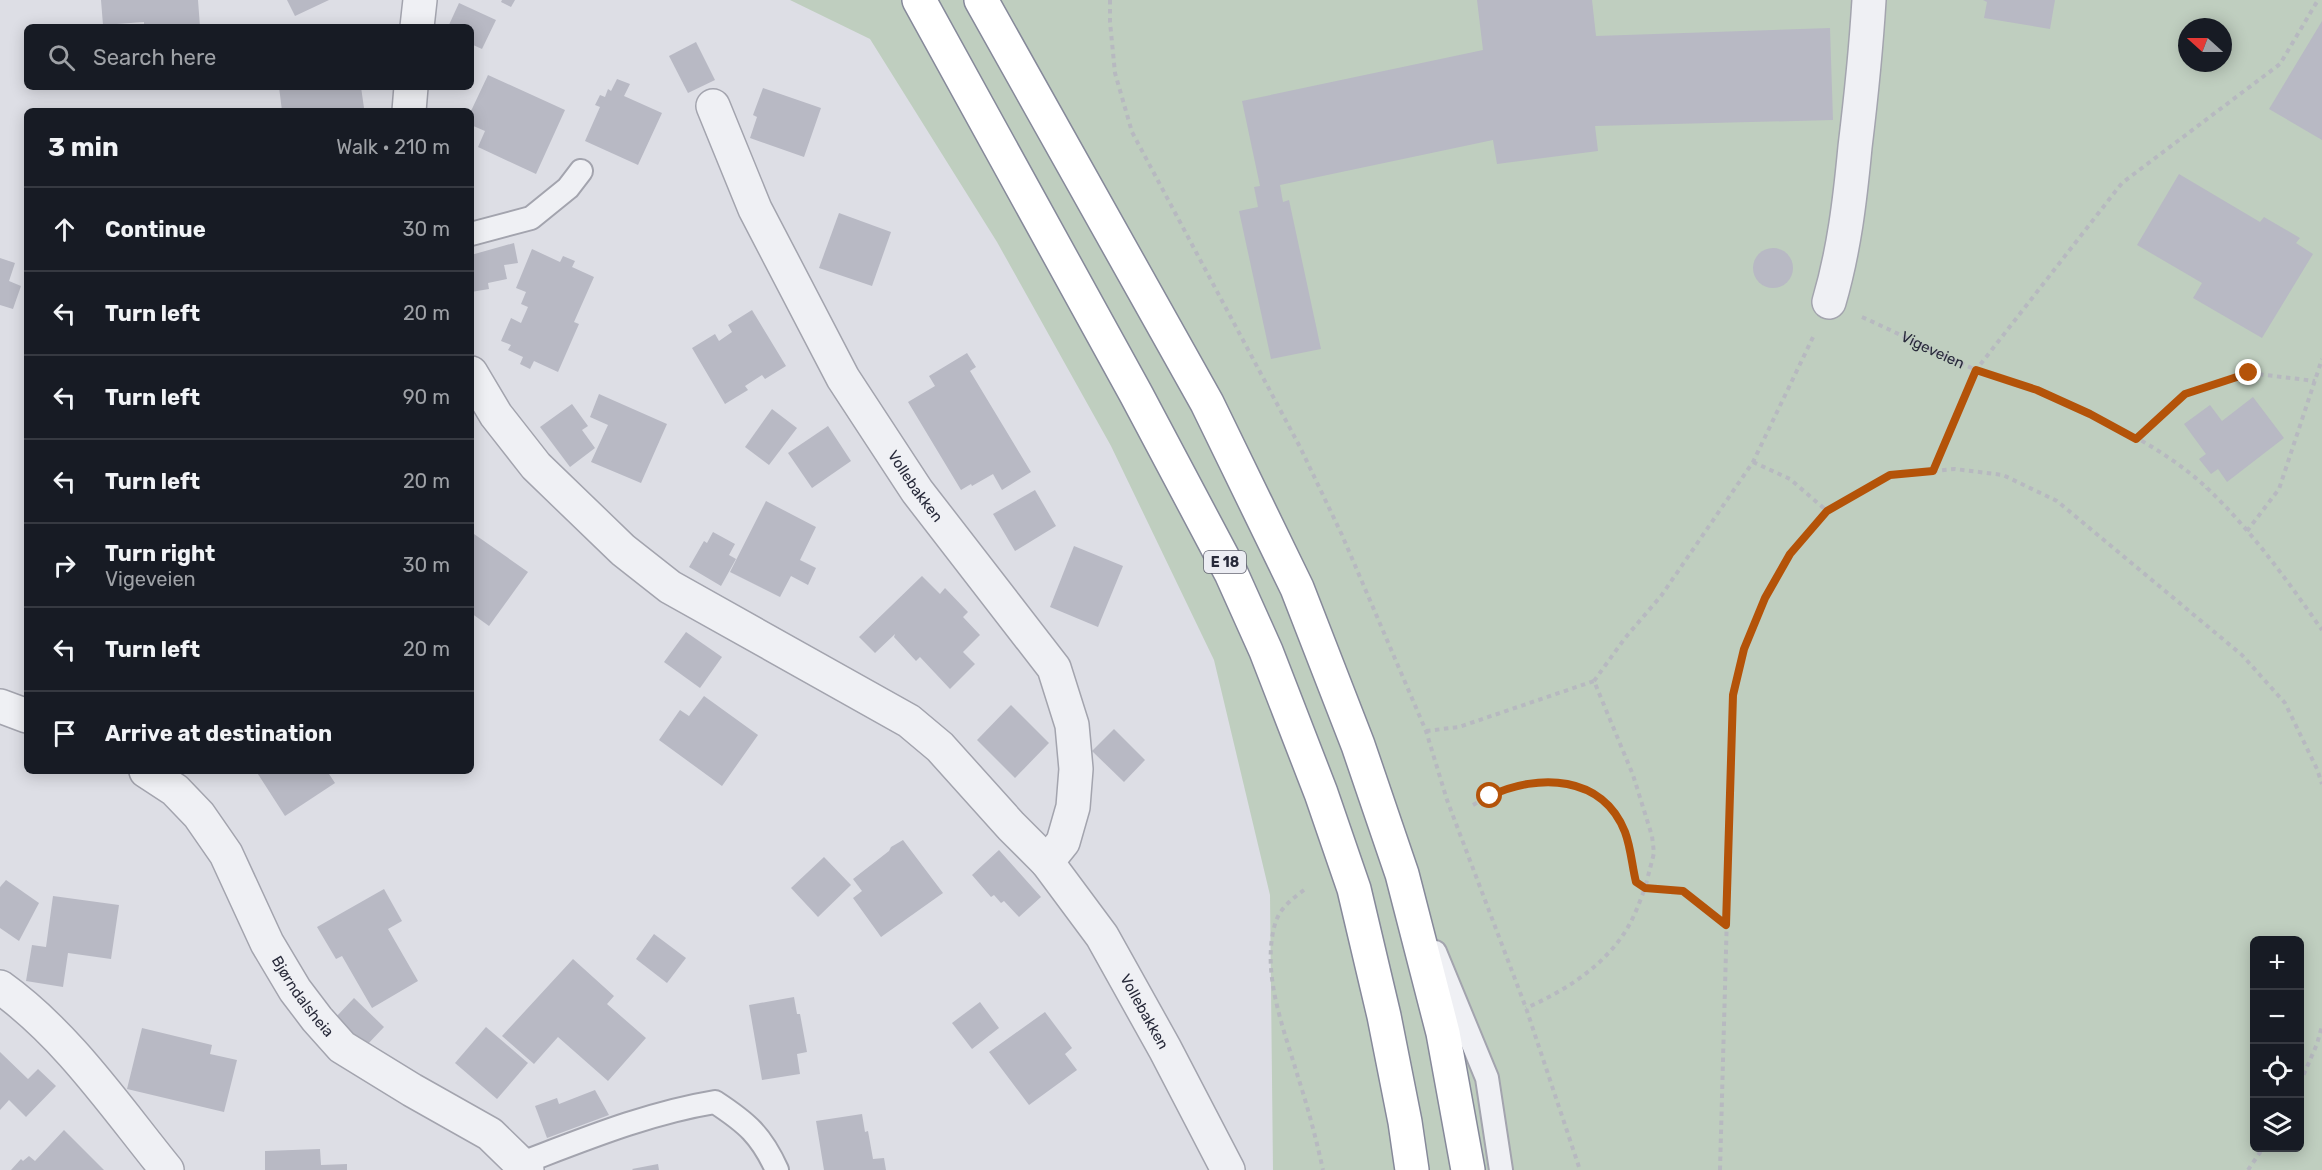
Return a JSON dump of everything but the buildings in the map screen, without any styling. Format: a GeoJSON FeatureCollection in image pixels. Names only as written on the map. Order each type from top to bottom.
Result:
{"type":"FeatureCollection","features":[{"type":"Feature","properties":{"kind":"highway","name":"E 18"},"geometry":{"type":"LineString","coordinates":[[920,0],[1142,404],[1231,573],[1266,651],[1322,793],[1354,889],[1384,1016],[1412,1170]]}},
{"type":"Feature","properties":{"kind":"highway"},"geometry":{"type":"LineString","coordinates":[[981,0],[1207,403],[1287,568],[1358,745],[1402,874],[1443,1033],[1468,1170]]}},
{"type":"Feature","properties":{"kind":"street"},"geometry":{"type":"LineString","coordinates":[[417,24],[420,0]]}},
{"type":"Feature","properties":{"kind":"street"},"geometry":{"type":"LineString","coordinates":[[1829,302],[1839,268],[1848,219],[1869,0]]}},
{"type":"Feature","properties":{"kind":"street"},"geometry":{"type":"LineString","coordinates":[[410,108],[411,90]]}},
{"type":"Feature","properties":{"kind":"street","name":"Vollebakken"},"geometry":{"type":"LineString","coordinates":[[713,106],[754,209],[843,378],[917,490],[1054,668],[1072,725],[1077,769],[1073,807],[1063,842],[1047,862]]}},
{"type":"Feature","properties":{"kind":"street","name":"Vollebakken"},"geometry":{"type":"LineString","coordinates":[[474,378],[496,415],[536,466],[623,550],[670,588],[909,721],[940,747],[1011,826],[1047,862],[1102,936],[1134,991],[1228,1170]]}},
{"type":"Feature","properties":{"kind":"street"},"geometry":{"type":"LineString","coordinates":[[0,705],[24,715]]}},
{"type":"Feature","properties":{"kind":"street","name":"Bjørndalsheia"},"geometry":{"type":"LineString","coordinates":[[151,774],[175,790],[199,815],[226,854],[267,943],[295,990],[342,1047],[490,1134],[524,1166]]}},
{"type":"Feature","properties":{"kind":"street"},"geometry":{"type":"LineString","coordinates":[[0,987],[24,1004],[63,1042],[167,1170]]}},
{"type":"Feature","properties":{"kind":"lane"},"geometry":{"type":"LineString","coordinates":[[474,233],[531,218],[568,188],[581,171]]}},
{"type":"Feature","properties":{"kind":"lane"},"geometry":{"type":"LineString","coordinates":[[1402,874],[1487,1078],[1501,1170]]}},
{"type":"Feature","properties":{"kind":"lane","name":"Bjørndalsheia"},"geometry":{"type":"LineString","coordinates":[[524,1166],[601,1132],[683,1107],[715,1102],[742,1119],[765,1145],[777,1170]]}},
{"type":"Feature","properties":{"kind":"path"},"geometry":{"type":"LineString","coordinates":[[1110,0],[1115,74],[1132,132],[1300,447],[1342,534],[1426,731],[1447,800],[1526,1008],[1580,1170]]}},
{"type":"Feature","properties":{"kind":"path"},"geometry":{"type":"LineString","coordinates":[[1933,471],[1976,370],[2122,183],[2280,64],[2319,0]]}},
{"type":"Feature","properties":{"kind":"path"},"geometry":{"type":"LineString","coordinates":[[1426,731],[1459,726],[1594,681],[1625,638],[1661,596],[1753,462],[1829,302]]}},
{"type":"Feature","properties":{"kind":"path","name":"Vigeveien"},"geometry":{"type":"LineString","coordinates":[[1829,302],[1976,370],[2037,390],[2090,414],[2157,450],[2206,487],[2247,531],[2287,580],[2322,630]]}},
{"type":"Feature","properties":{"kind":"path"},"geometry":{"type":"LineString","coordinates":[[2247,531],[2279,489],[2322,359]]}},
{"type":"Feature","properties":{"kind":"path"},"geometry":{"type":"LineString","coordinates":[[2136,439],[2185,394],[2249,373],[2315,381]]}},
{"type":"Feature","properties":{"kind":"path"},"geometry":{"type":"LineString","coordinates":[[1753,462],[1790,479],[1827,511]]}},
{"type":"Feature","properties":{"kind":"path"},"geometry":{"type":"LineString","coordinates":[[1719,1170],[1733,695],[1744,649],[1765,598],[1790,554],[1827,511],[1890,475],[1955,469],[2003,475],[2057,501],[2242,655],[2284,703],[2317,769],[2322,784]]}},
{"type":"Feature","properties":{"kind":"path"},"geometry":{"type":"LineString","coordinates":[[1526,1008],[1547,999],[1568,985],[1611,950],[1627,927],[1645,888],[1654,853],[1652,836],[1633,775],[1594,681]]}},
{"type":"Feature","properties":{"kind":"path"},"geometry":{"type":"LineString","coordinates":[[1473,805],[1506,788],[1534,782],[1552,781],[1590,792],[1604,801],[1617,816],[1626,833],[1636,882],[1645,888],[1683,891],[1726,925]]}},
{"type":"Feature","properties":{"kind":"path"},"geometry":{"type":"LineString","coordinates":[[1304,890],[1281,911],[1275,923],[1271,949],[1274,988],[1280,1017],[1315,1131],[1323,1170]]}},
{"type":"Feature","properties":{"kind":"path"},"geometry":{"type":"LineString","coordinates":[[2304,1074],[2322,1026]]}},
{"type":"Feature","properties":{"kind":"path"},"geometry":{"type":"LineString","coordinates":[[2248,1170],[2260,1152]]}},
{"type":"Feature","properties":{"kind":"green space"},"geometry":{"type":"Polygon","coordinates":[[[790,0],[2322,0],[2322,1170],[1273,1170],[1270,895],[1214,660],[1111,446],[997,242],[870,39],[790,0]]]}},
{"type":"Feature","properties":{"kind":"route"},"geometry":{"type":"LineString","coordinates":[[1490,796],[1506,788],[1552,781],[1590,792],[1604,801],[1617,816],[1626,833],[1636,882],[1645,888],[1683,891],[1726,925],[1733,695],[1744,649],[1765,598],[1790,554],[1827,511],[1890,475],[1933,471],[1976,370],[2037,390],[2090,414],[2136,439],[2185,394],[2249,373]]}}]}
